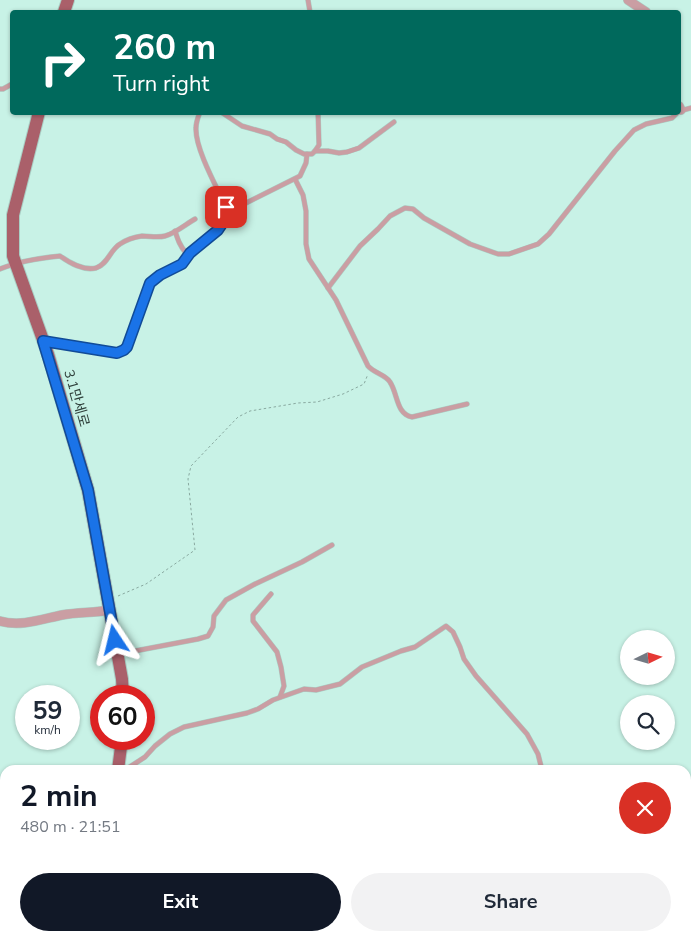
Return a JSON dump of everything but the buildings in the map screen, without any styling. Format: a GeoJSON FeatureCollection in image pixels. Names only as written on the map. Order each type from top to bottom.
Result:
{"type":"FeatureCollection","features":[{"type":"Feature","properties":{"kind":"main road","name":"3.1만세로"},"geometry":{"type":"LineString","coordinates":[[38,115],[14,215],[13,256],[43,341],[88,490],[122,685]]}},
{"type":"Feature","properties":{"kind":"main road"},"geometry":{"type":"LineString","coordinates":[[119,765],[121,750]]}},
{"type":"Feature","properties":{"kind":"street"},"geometry":{"type":"LineString","coordinates":[[628,0],[643,10]]}},
{"type":"Feature","properties":{"kind":"street"},"geometry":{"type":"LineString","coordinates":[[0,620],[19,623],[109,605]]}},
{"type":"Feature","properties":{"kind":"lane"},"geometry":{"type":"LineString","coordinates":[[43,341],[117,353],[124,350],[127,347],[150,283],[160,275],[182,264],[190,253],[218,230],[224,221],[226,207],[200,151],[196,128],[199,115]]}},
{"type":"Feature","properties":{"kind":"lane"},"geometry":{"type":"LineString","coordinates":[[226,115],[242,126],[270,134],[304,154],[312,154],[316,151],[347,152],[358,148],[394,122]]}},
{"type":"Feature","properties":{"kind":"lane"},"geometry":{"type":"LineString","coordinates":[[316,151],[319,145],[318,115]]}},
{"type":"Feature","properties":{"kind":"lane"},"geometry":{"type":"LineString","coordinates":[[328,288],[360,246],[390,216],[405,208],[413,209],[424,218],[470,244],[498,254],[509,254],[538,244],[549,234],[634,130],[646,124],[672,118],[675,115]]}},
{"type":"Feature","properties":{"kind":"lane"},"geometry":{"type":"LineString","coordinates":[[226,207],[242,206],[300,176],[306,163],[307,154]]}},
{"type":"Feature","properties":{"kind":"lane"},"geometry":{"type":"LineString","coordinates":[[295,179],[303,195],[306,211],[306,244],[309,259],[336,300],[368,366],[371,370],[388,378],[401,409],[406,416],[412,417],[467,404]]}},
{"type":"Feature","properties":{"kind":"lane"},"geometry":{"type":"LineString","coordinates":[[0,269],[28,260],[60,256],[71,264],[87,269],[96,268],[102,264],[119,244],[136,237],[154,238],[165,236],[195,219]]}},
{"type":"Feature","properties":{"kind":"lane"},"geometry":{"type":"LineString","coordinates":[[175,231],[182,248],[186,253],[190,253]]}},
{"type":"Feature","properties":{"kind":"lane"},"geometry":{"type":"LineString","coordinates":[[117,654],[208,636],[213,627],[214,616],[226,600],[332,545]]}},
{"type":"Feature","properties":{"kind":"lane"},"geometry":{"type":"LineString","coordinates":[[271,594],[253,615],[253,621],[276,652],[284,686],[280,697]]}},
{"type":"Feature","properties":{"kind":"lane"},"geometry":{"type":"LineString","coordinates":[[133,765],[145,757],[170,734],[184,728],[247,713],[280,697],[304,689],[316,690],[340,684],[362,667],[415,647],[446,626],[454,632],[464,658],[476,676],[527,734],[538,754],[541,765]]}},
{"type":"Feature","properties":{"kind":"path"},"geometry":{"type":"LineString","coordinates":[[109,605],[146,584],[195,550],[188,478],[191,466],[238,417],[250,411],[298,403],[318,402],[342,394],[364,384],[368,375],[368,366]]}},
{"type":"Feature","properties":{"kind":"route"},"geometry":{"type":"LineString","coordinates":[[115,640],[88,490],[43,341],[117,353],[124,350],[127,347],[150,283],[160,275],[182,264],[190,253],[218,230],[224,221],[226,207]]}}]}
